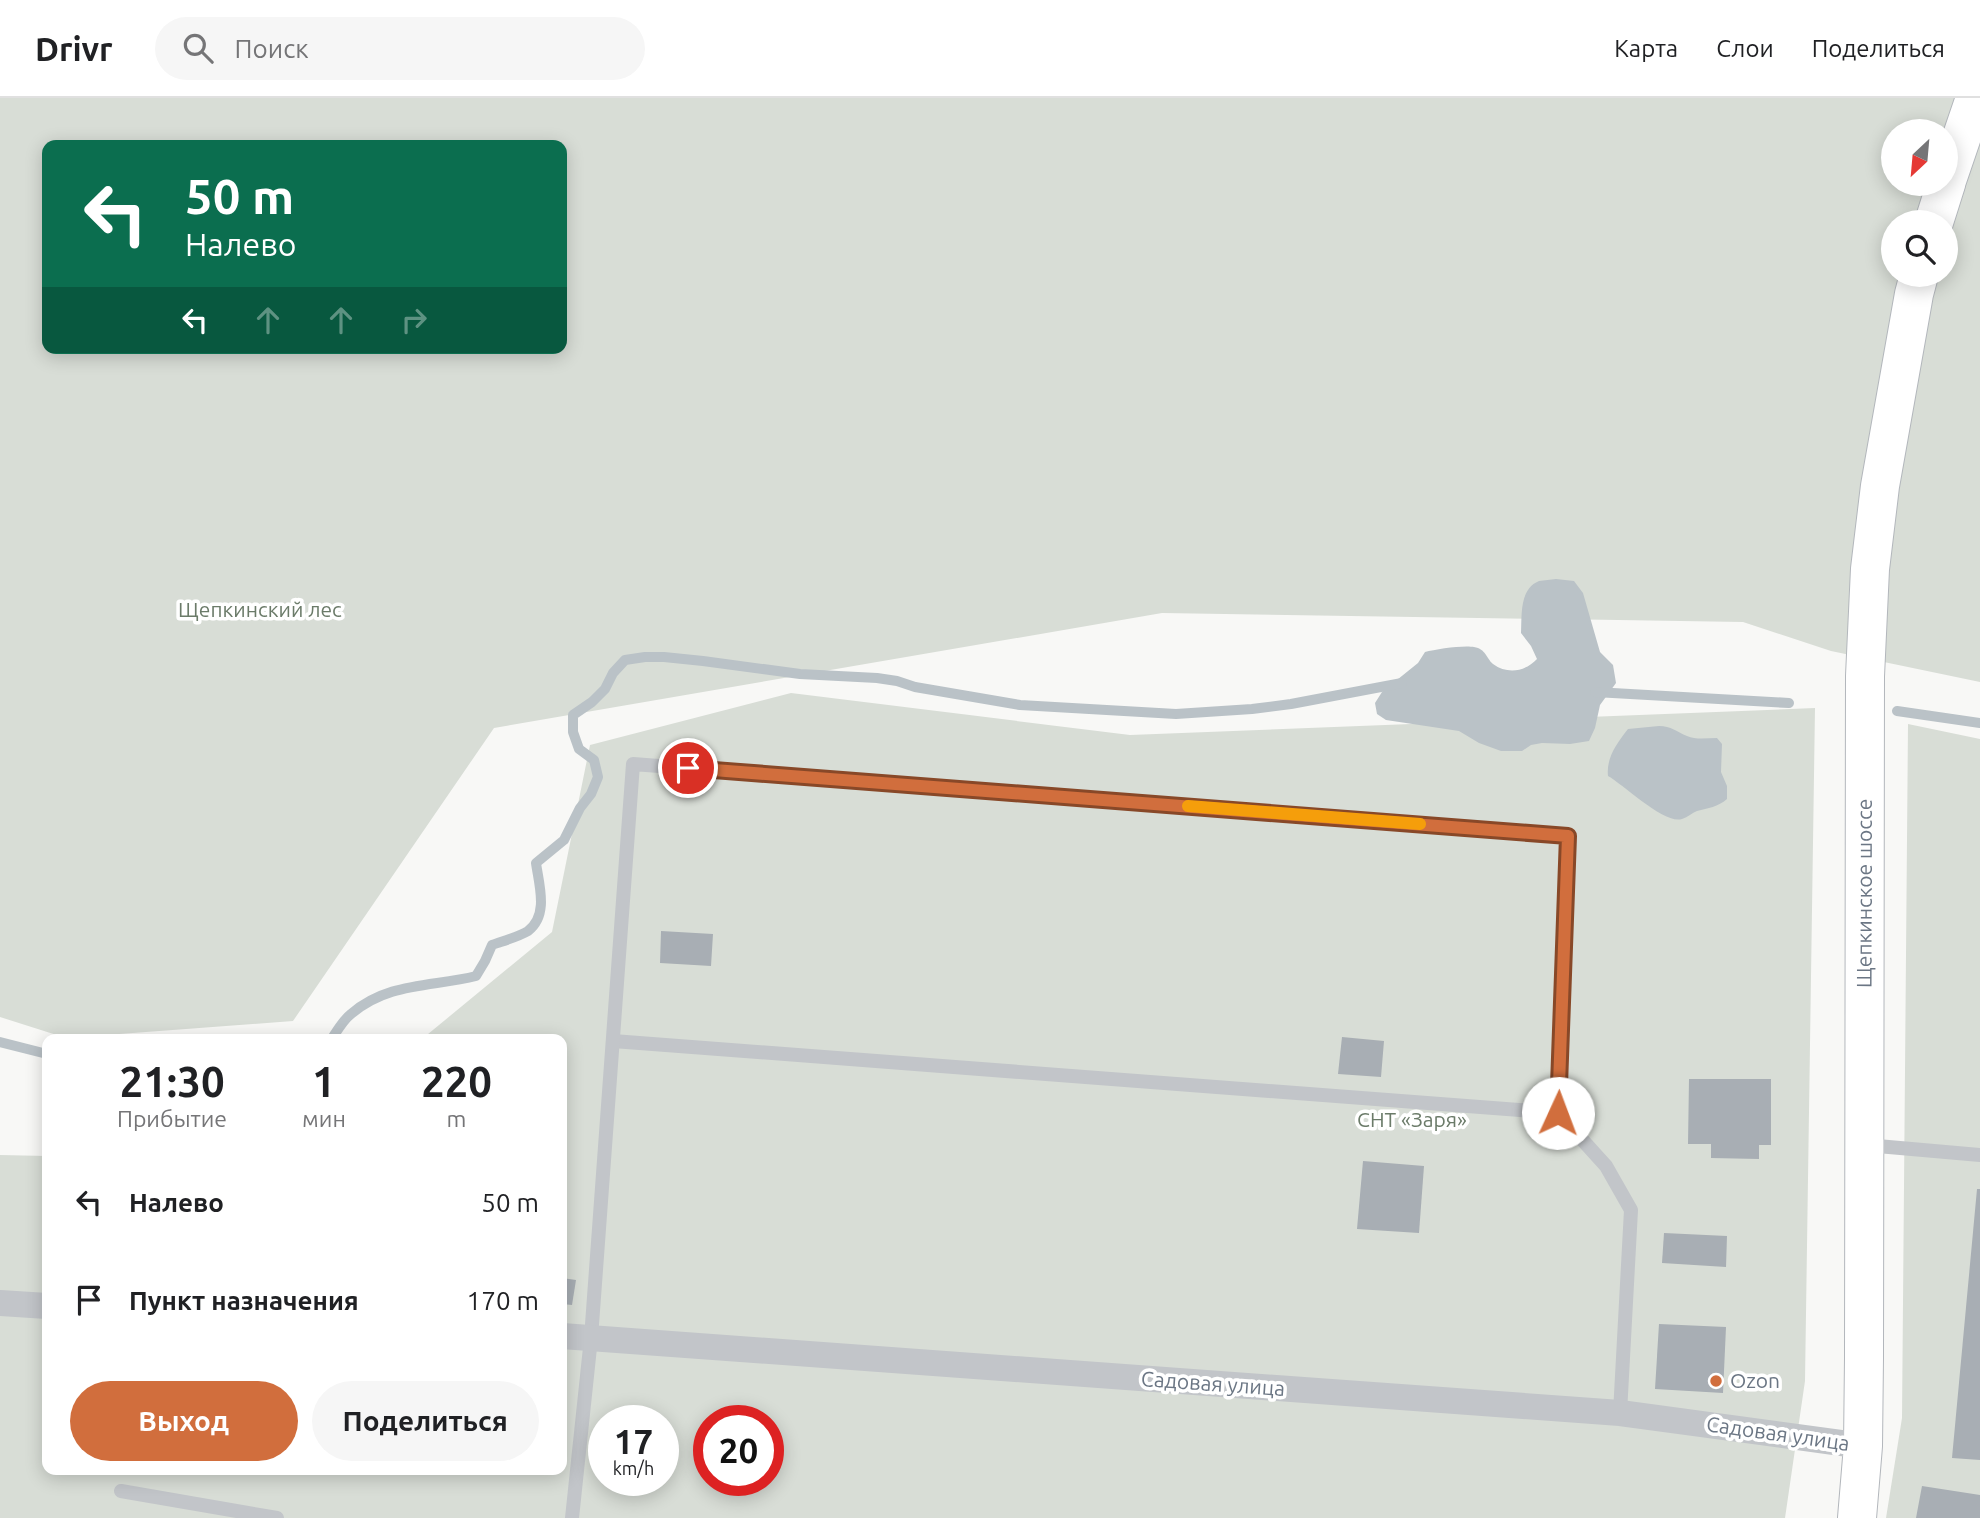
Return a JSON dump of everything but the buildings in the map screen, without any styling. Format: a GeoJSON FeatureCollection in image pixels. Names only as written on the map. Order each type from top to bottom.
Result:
{"type":"FeatureCollection","features":[{"type":"Feature","properties":{"kind":"main road"},"geometry":{"type":"LineString","coordinates":[[1958,148],[1975,98]]}},
{"type":"Feature","properties":{"kind":"main road","name":"Щепкинское шоссе"},"geometry":{"type":"LineString","coordinates":[[1857,1518],[1863,1446],[1865,676],[1870,569],[1880,486],[1916,287]]}},
{"type":"Feature","properties":{"kind":"street"},"geometry":{"type":"LineString","coordinates":[[0,1303],[42,1306]]}},
{"type":"Feature","properties":{"kind":"street","name":"Садовая улица"},"geometry":{"type":"LineString","coordinates":[[567,1336],[1619,1413],[1863,1446]]}},
{"type":"Feature","properties":{"kind":"lane"},"geometry":{"type":"LineString","coordinates":[[572,1518],[591,1338],[633,764],[1568,836],[1558,1113]]}},
{"type":"Feature","properties":{"kind":"lane"},"geometry":{"type":"LineString","coordinates":[[613,1041],[1558,1113],[1606,1166],[1631,1210],[1619,1413]]}},
{"type":"Feature","properties":{"kind":"lane"},"geometry":{"type":"LineString","coordinates":[[1865,1144],[1980,1155]]}},
{"type":"Feature","properties":{"kind":"lane"},"geometry":{"type":"LineString","coordinates":[[121,1491],[277,1518]]}},
{"type":"Feature","properties":{"kind":"green space","name":"Щепкинский лес"},"geometry":{"type":"Polygon","coordinates":[[[0,98],[1980,98],[1980,682],[1831,651],[1743,622],[1162,613],[494,728],[293,1021],[119,1034],[53,1034],[0,1017],[0,98]]]}},
{"type":"Feature","properties":{"kind":"green space","name":"СНТ «Заря»"},"geometry":{"type":"Polygon","coordinates":[[[791,693],[1130,735],[1815,708],[1805,1381],[1785,1518],[0,1518],[0,1155],[42,1156],[42,1475],[567,1475],[567,1034],[428,1034],[552,932],[590,745],[791,693]]]}},
{"type":"Feature","properties":{"kind":"green space"},"geometry":{"type":"Polygon","coordinates":[[[1908,724],[1980,739],[1980,1518],[1886,1518],[1902,1418],[1908,724]]]}},
{"type":"Feature","properties":{"kind":"shaded area"},"geometry":{"type":"Polygon","coordinates":[[[1539,581],[1574,581],[1583,593],[1600,652],[1613,665],[1616,683],[1600,705],[1589,741],[1570,744],[1542,743],[1531,745],[1522,751],[1501,751],[1479,743],[1459,731],[1386,720],[1377,714],[1375,703],[1382,692],[1418,663],[1425,652],[1450,648],[1478,648],[1493,664],[1505,670],[1522,669],[1533,663],[1537,659],[1521,633],[1525,596],[1539,581]]]}},
{"type":"Feature","properties":{"kind":"shaded area"},"geometry":{"type":"Polygon","coordinates":[[[1659,726],[1694,738],[1717,738],[1722,744],[1721,772],[1727,786],[1727,799],[1716,806],[1697,811],[1682,819],[1675,819],[1655,810],[1608,776],[1616,745],[1628,729],[1659,726]]]}},
{"type":"Feature","properties":{"kind":"waterway"},"geometry":{"type":"LineString","coordinates":[[335,1034],[348,1016],[380,996],[411,987],[476,976],[492,945],[524,933],[534,924],[541,908],[536,863],[564,840],[598,777],[594,760],[579,749],[573,732],[573,715],[605,689],[613,673],[625,660],[664,657],[800,674],[877,678],[1020,705],[1176,714],[1291,704],[1402,683]]}},
{"type":"Feature","properties":{"kind":"waterway"},"geometry":{"type":"LineString","coordinates":[[1595,692],[1789,703]]}},
{"type":"Feature","properties":{"kind":"waterway"},"geometry":{"type":"LineString","coordinates":[[1897,711],[1980,723]]}},
{"type":"Feature","properties":{"kind":"waterway"},"geometry":{"type":"LineString","coordinates":[[0,1042],[42,1053]]}},
{"type":"Feature","properties":{"kind":"slow traffic"},"geometry":{"type":"LineString","coordinates":[[1188,806],[1420,824]]}},
{"type":"Feature","properties":{"kind":"place","name":"Ozon"},"geometry":{"type":"Point","coordinates":[1716,1381]}},
{"type":"Feature","properties":{"kind":"route"},"geometry":{"type":"LineString","coordinates":[[688,768],[1568,836],[1558,1113]]}}]}
